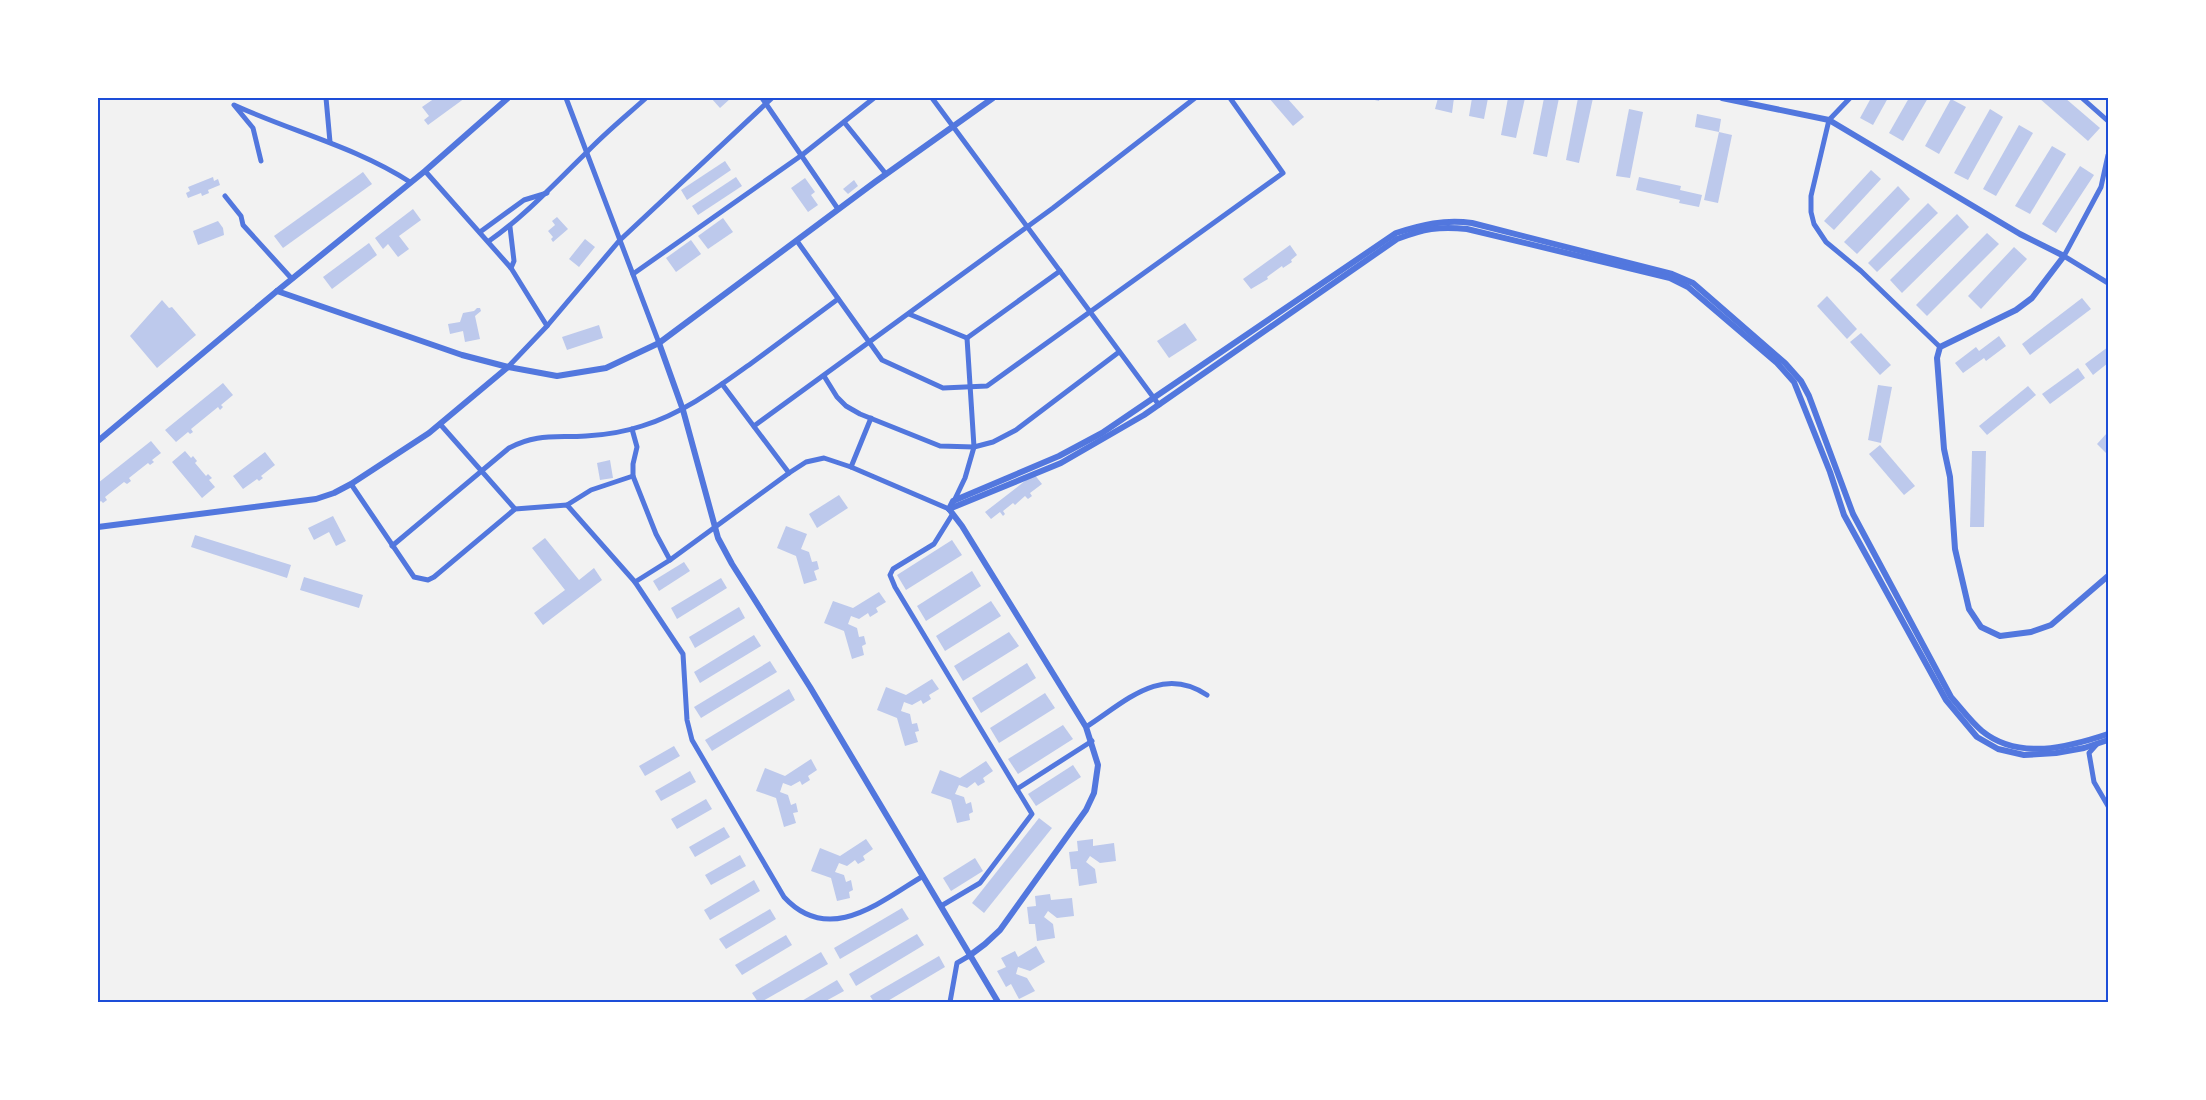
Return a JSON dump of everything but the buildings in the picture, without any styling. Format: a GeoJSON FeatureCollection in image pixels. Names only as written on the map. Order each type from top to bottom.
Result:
{"type":"FeatureCollection","features":[{"type":"Feature","properties":{"kind":"street"},"geometry":{"type":"LineString","coordinates":[[326,98],[330,142]]}},
{"type":"Feature","properties":{"kind":"street"},"geometry":{"type":"LineString","coordinates":[[98,442],[277,291],[425,171],[508,98]]}},
{"type":"Feature","properties":{"kind":"street"},"geometry":{"type":"LineString","coordinates":[[566,98],[683,410],[714,526],[732,564],[810,686],[998,1002]]}},
{"type":"Feature","properties":{"kind":"street"},"geometry":{"type":"LineString","coordinates":[[489,241],[510,227],[547,193],[586,152],[646,98]]}},
{"type":"Feature","properties":{"kind":"street"},"geometry":{"type":"LineString","coordinates":[[762,98],[838,209]]}},
{"type":"Feature","properties":{"kind":"street"},"geometry":{"type":"LineString","coordinates":[[98,527],[316,499],[334,493],[351,484],[440,424],[508,367],[547,326],[619,241],[772,98]]}},
{"type":"Feature","properties":{"kind":"street"},"geometry":{"type":"LineString","coordinates":[[633,274],[802,155],[874,98]]}},
{"type":"Feature","properties":{"kind":"street"},"geometry":{"type":"LineString","coordinates":[[932,98],[1159,405]]}},
{"type":"Feature","properties":{"kind":"street"},"geometry":{"type":"LineString","coordinates":[[277,291],[462,355],[508,367],[557,376],[606,368],[659,343],[838,209],[993,98]]}},
{"type":"Feature","properties":{"kind":"street"},"geometry":{"type":"LineString","coordinates":[[754,426],[870,344],[1027,227],[1194,98]]}},
{"type":"Feature","properties":{"kind":"street"},"geometry":{"type":"LineString","coordinates":[[797,241],[882,360],[943,388],[987,386],[1283,173],[1230,98]]}},
{"type":"Feature","properties":{"kind":"street"},"geometry":{"type":"LineString","coordinates":[[1722,98],[1830,120],[2020,234],[2064,256],[2108,283]]}},
{"type":"Feature","properties":{"kind":"street"},"geometry":{"type":"LineString","coordinates":[[1850,98],[1830,120],[1811,196],[1811,212],[1814,224],[1826,242],[1860,271],[1940,347]]}},
{"type":"Feature","properties":{"kind":"street"},"geometry":{"type":"LineString","coordinates":[[2082,98],[2108,122]]}},
{"type":"Feature","properties":{"kind":"street"},"geometry":{"type":"LineString","coordinates":[[261,161],[253,128],[234,105],[330,142],[410,182]]}},
{"type":"Feature","properties":{"kind":"street"},"geometry":{"type":"LineString","coordinates":[[844,122],[886,174]]}},
{"type":"Feature","properties":{"kind":"street"},"geometry":{"type":"LineString","coordinates":[[2108,155],[2101,187],[2064,256],[2032,298],[2016,310],[1940,347],[1937,358],[1944,449],[1950,477],[1955,549],[1969,609],[1981,627],[2000,636],[2031,632],[2051,625],[2108,576]]}},
{"type":"Feature","properties":{"kind":"street"},"geometry":{"type":"LineString","coordinates":[[425,171],[511,268],[547,326]]}},
{"type":"Feature","properties":{"kind":"street"},"geometry":{"type":"LineString","coordinates":[[480,232],[524,200],[547,193]]}},
{"type":"Feature","properties":{"kind":"street"},"geometry":{"type":"LineString","coordinates":[[225,196],[241,216],[242,225],[292,279]]}},
{"type":"Feature","properties":{"kind":"street"},"geometry":{"type":"LineString","coordinates":[[953,501],[1059,456],[1102,433],[1396,233],[1421,225],[1444,221],[1472,223],[1672,274],[1692,283],[1785,362],[1801,381],[1809,396],[1853,514],[1951,697],[1983,732],[2002,743],[2023,749],[2056,748],[2108,734]]}},
{"type":"Feature","properties":{"kind":"street"},"geometry":{"type":"LineString","coordinates":[[951,512],[1061,463],[1159,405],[1397,240],[1422,230],[1443,226],[1467,228],[1670,278],[1688,287],[1777,363],[1794,382],[1830,472],[1844,515],[1946,700],[1977,737],[1998,749],[2024,755],[2056,754],[2108,740]]}},
{"type":"Feature","properties":{"kind":"street"},"geometry":{"type":"LineString","coordinates":[[510,227],[514,261],[511,268]]}},
{"type":"Feature","properties":{"kind":"street"},"geometry":{"type":"LineString","coordinates":[[967,338],[1060,271]]}},
{"type":"Feature","properties":{"kind":"street"},"geometry":{"type":"LineString","coordinates":[[392,546],[509,448],[528,439],[588,436],[632,429],[683,410],[722,384],[838,299]]}},
{"type":"Feature","properties":{"kind":"street"},"geometry":{"type":"LineString","coordinates":[[909,314],[967,338]]}},
{"type":"Feature","properties":{"kind":"street"},"geometry":{"type":"LineString","coordinates":[[941,906],[980,883],[1032,814],[895,587],[890,575],[892,569],[934,544],[951,512],[953,501],[965,478],[974,448],[967,338]]}},
{"type":"Feature","properties":{"kind":"street"},"geometry":{"type":"LineString","coordinates":[[824,376],[837,397],[846,406],[871,418],[940,446],[974,448],[999,440],[1016,430],[1119,352]]}},
{"type":"Feature","properties":{"kind":"street"},"geometry":{"type":"LineString","coordinates":[[722,384],[789,472]]}},
{"type":"Feature","properties":{"kind":"street"},"geometry":{"type":"LineString","coordinates":[[851,467],[871,418]]}},
{"type":"Feature","properties":{"kind":"street"},"geometry":{"type":"LineString","coordinates":[[440,424],[515,509]]}},
{"type":"Feature","properties":{"kind":"street"},"geometry":{"type":"LineString","coordinates":[[632,429],[637,447],[633,464],[634,476],[656,534],[670,560]]}},
{"type":"Feature","properties":{"kind":"street"},"geometry":{"type":"LineString","coordinates":[[635,582],[670,560],[789,472],[815,459],[824,458],[851,467],[951,512],[962,526],[1086,728],[1098,765],[1094,793],[1086,810],[1000,930],[985,944],[956,963],[950,1002]]}},
{"type":"Feature","properties":{"kind":"street"},"geometry":{"type":"LineString","coordinates":[[351,484],[414,577],[428,580],[515,509],[567,505],[591,490],[634,476]]}},
{"type":"Feature","properties":{"kind":"street"},"geometry":{"type":"LineString","coordinates":[[567,505],[635,582],[683,654],[688,720],[692,740],[751,841],[791,904],[811,916],[825,920],[838,920],[865,911],[923,876]]}},
{"type":"Feature","properties":{"kind":"street"},"geometry":{"type":"LineString","coordinates":[[1086,728],[1152,686],[1167,682],[1181,682],[1196,687],[1208,695]]}},
{"type":"Feature","properties":{"kind":"street"},"geometry":{"type":"LineString","coordinates":[[1016,789],[1092,742]]}},
{"type":"Feature","properties":{"kind":"street"},"geometry":{"type":"LineString","coordinates":[[2089,753],[2099,743]]}},
{"type":"Feature","properties":{"kind":"street"},"geometry":{"type":"LineString","coordinates":[[2079,749],[2089,753]]}},
{"type":"Feature","properties":{"kind":"street"},"geometry":{"type":"LineString","coordinates":[[2089,753],[2094,782],[2108,806]]}}]}
